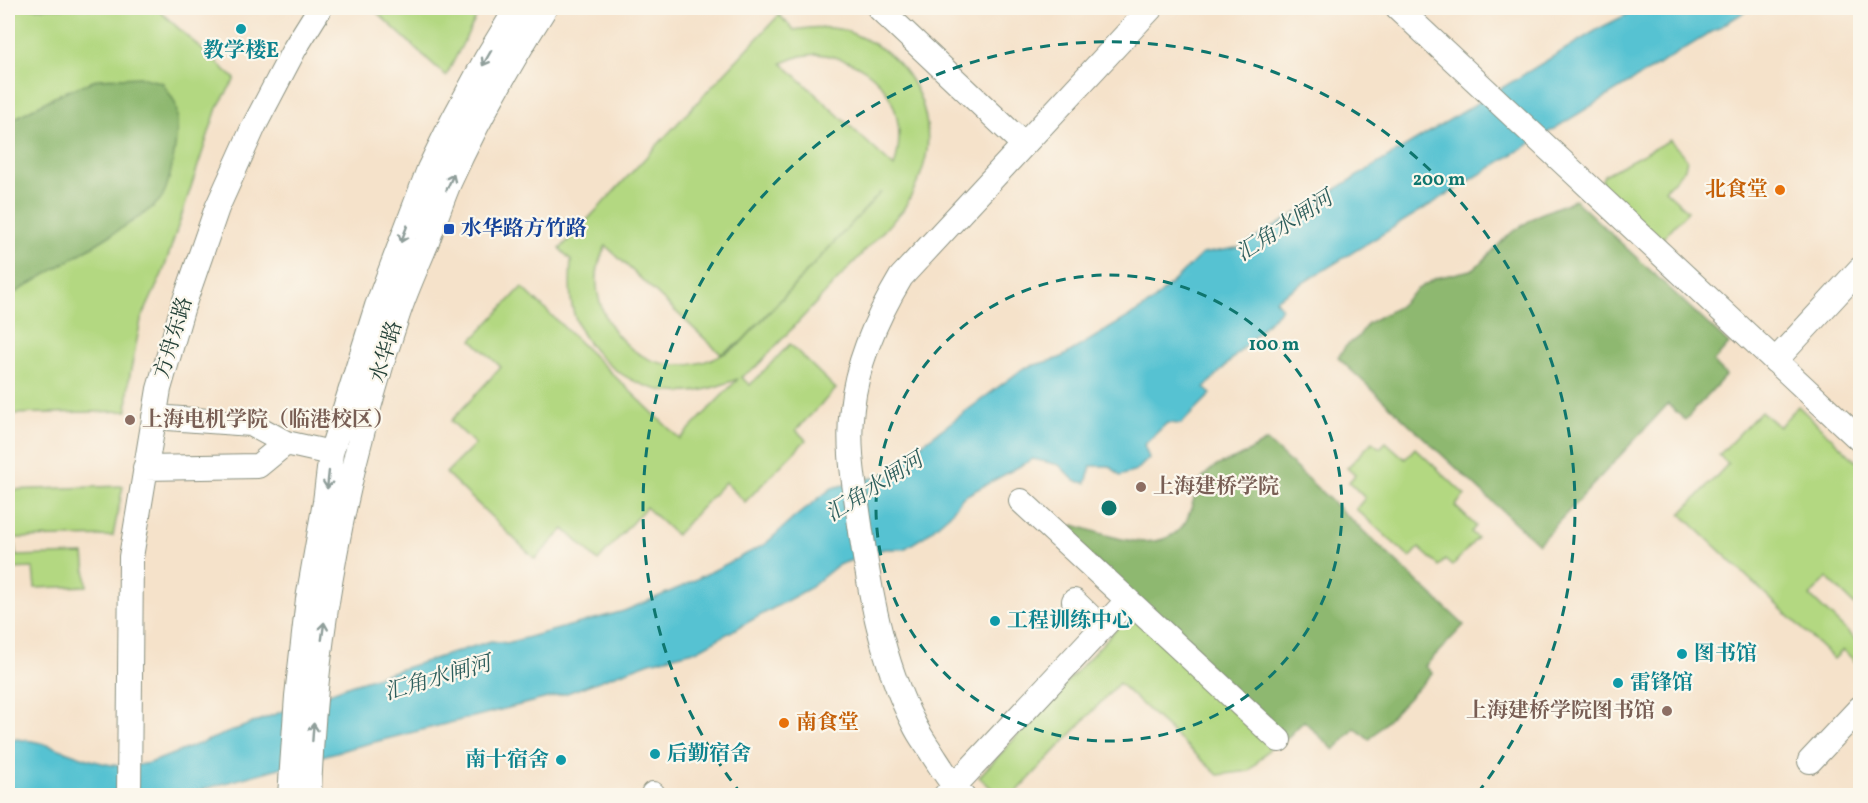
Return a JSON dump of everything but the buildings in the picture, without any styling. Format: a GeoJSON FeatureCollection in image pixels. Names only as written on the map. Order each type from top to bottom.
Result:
{"type":"FeatureCollection","features":[{"type":"Feature","properties":{"kind":"street","name":"方舟东路"},"geometry":{"type":"LineString","coordinates":[[129,795],[130,557],[159,389],[183,306],[217,208],[254,126],[295,48],[320,8]]}},
{"type":"Feature","properties":{"kind":"street","name":"水华路"},"geometry":{"type":"LineString","coordinates":[[300,786],[306,692],[308,599],[331,453],[377,306],[429,169],[480,69],[517,8]]}},
{"type":"Feature","properties":{"kind":"street","name":"水华路"},"geometry":{"type":"LineString","coordinates":[[306,692],[324,625],[345,506],[367,418],[398,314],[449,184],[506,72],[545,8]]}},
{"type":"Feature","properties":{"kind":"street"},"geometry":{"type":"LineString","coordinates":[[879,8],[1023,144]]}},
{"type":"Feature","properties":{"kind":"street"},"geometry":{"type":"LineString","coordinates":[[1128,600],[954,792],[914,724],[889,664],[870,592],[850,438],[852,408],[863,357],[887,301],[901,277],[1151,8]]}},
{"type":"Feature","properties":{"kind":"street"},"geometry":{"type":"LineString","coordinates":[[1398,8],[1860,440]]}},
{"type":"Feature","properties":{"kind":"street"},"geometry":{"type":"LineString","coordinates":[[1775,361],[1860,269]]}},
{"type":"Feature","properties":{"kind":"street"},"geometry":{"type":"LineString","coordinates":[[154,417],[251,424],[286,443],[331,453]]}},
{"type":"Feature","properties":{"kind":"street"},"geometry":{"type":"LineString","coordinates":[[146,468],[258,466],[286,443]]}},
{"type":"Feature","properties":{"kind":"street"},"geometry":{"type":"LineString","coordinates":[[1021,501],[1279,740]]}},
{"type":"Feature","properties":{"kind":"street"},"geometry":{"type":"LineString","coordinates":[[1074,601],[1102,628]]}},
{"type":"Feature","properties":{"kind":"street"},"geometry":{"type":"LineString","coordinates":[[1810,761],[1860,708]]}},
{"type":"Feature","properties":{"kind":"green space"},"geometry":{"type":"Polygon","coordinates":[[[8,8],[156,8],[235,79],[217,108],[163,272],[141,320],[129,379],[127,411],[8,414],[8,8]]]}},
{"type":"Feature","properties":{"kind":"green space"},"geometry":{"type":"Polygon","coordinates":[[[372,8],[481,8],[446,76],[372,8]]]}},
{"type":"Feature","properties":{"kind":"green space"},"geometry":{"type":"Polygon","coordinates":[[[779,15],[794,30],[822,27],[839,29],[853,33],[876,45],[903,68],[920,98],[925,115],[927,151],[918,181],[903,210],[757,366],[741,377],[750,385],[790,344],[836,389],[796,430],[806,440],[745,502],[725,482],[676,535],[646,507],[598,561],[564,529],[535,559],[446,473],[475,444],[451,421],[501,367],[472,340],[522,287],[680,439],[738,379],[703,390],[671,392],[651,388],[616,370],[587,342],[578,325],[571,300],[571,260],[560,249],[779,15]],[[817,54],[800,56],[782,63],[894,167],[898,145],[898,125],[894,107],[885,91],[873,77],[858,66],[839,58],[817,54]],[[881,192],[741,342],[721,354],[606,246],[599,264],[597,283],[600,301],[607,319],[617,335],[631,348],[647,358],[665,364],[695,364],[722,355],[739,345],[881,192]]]}},
{"type":"Feature","properties":{"kind":"green space"},"geometry":{"type":"Polygon","coordinates":[[[141,77],[163,83],[175,103],[177,112],[174,154],[164,194],[154,206],[138,218],[8,297],[8,122],[60,94],[98,79],[141,77]]]}},
{"type":"Feature","properties":{"kind":"green space"},"geometry":{"type":"Polygon","coordinates":[[[1670,140],[1687,159],[1685,169],[1665,190],[1688,211],[1661,240],[1600,184],[1604,175],[1670,140]]]}},
{"type":"Feature","properties":{"kind":"green space"},"geometry":{"type":"Polygon","coordinates":[[[1575,200],[1729,344],[1713,362],[1726,375],[1685,420],[1668,404],[1538,544],[1338,358],[1345,347],[1358,337],[1368,323],[1398,307],[1416,290],[1436,278],[1471,270],[1507,236],[1538,215],[1575,200]]]}},
{"type":"Feature","properties":{"kind":"green space"},"geometry":{"type":"Polygon","coordinates":[[[1798,406],[1860,465],[1860,610],[1827,578],[1810,596],[1860,644],[1860,666],[1843,650],[1834,659],[1681,514],[1728,464],[1719,455],[1761,411],[1779,427],[1798,406]]]}},
{"type":"Feature","properties":{"kind":"green space"},"geometry":{"type":"Polygon","coordinates":[[[1267,441],[1464,625],[1425,666],[1432,673],[1369,740],[1355,728],[1334,750],[1304,721],[1286,739],[1066,533],[1074,525],[1133,541],[1149,542],[1164,539],[1176,532],[1186,521],[1200,483],[1210,470],[1267,441]]]}},
{"type":"Feature","properties":{"kind":"green space"},"geometry":{"type":"Polygon","coordinates":[[[1372,442],[1380,448],[1386,442],[1405,459],[1415,448],[1465,495],[1455,506],[1476,526],[1471,532],[1477,538],[1452,566],[1445,560],[1439,566],[1419,548],[1410,558],[1356,509],[1365,498],[1349,482],[1355,475],[1347,468],[1372,442]]]}},
{"type":"Feature","properties":{"kind":"green space"},"geometry":{"type":"Polygon","coordinates":[[[123,486],[113,536],[14,538],[16,556],[84,554],[87,586],[35,588],[33,568],[8,569],[8,490],[123,486]]]}},
{"type":"Feature","properties":{"kind":"green space"},"geometry":{"type":"Polygon","coordinates":[[[1130,614],[1272,746],[1249,771],[1218,775],[1119,683],[1014,795],[999,795],[979,777],[1130,614]]]}},
{"type":"Feature","properties":{"kind":"water","name":"汇角水闸河"},"geometry":{"type":"Polygon","coordinates":[[[1640,8],[1751,8],[1275,300],[1282,308],[1204,388],[1211,394],[1181,424],[1167,423],[1144,445],[1149,458],[1136,471],[1120,476],[1110,466],[1091,466],[1086,483],[1075,481],[1059,465],[1033,459],[963,497],[950,514],[925,536],[904,549],[884,549],[838,565],[808,589],[698,650],[650,662],[567,693],[351,748],[182,795],[8,795],[8,739],[37,742],[108,764],[132,766],[150,763],[350,685],[491,641],[507,643],[624,611],[681,587],[764,545],[832,488],[872,478],[886,479],[914,450],[1024,368],[1060,358],[1150,304],[1202,254],[1241,247],[1600,28],[1640,8]]]}},
{"type":"Feature","properties":{"kind":"place","name":"教学楼E"},"geometry":{"type":"Point","coordinates":[241,29]}},
{"type":"Feature","properties":{"kind":"place","name":"北食堂"},"geometry":{"type":"Point","coordinates":[1780,190]}},
{"type":"Feature","properties":{"kind":"place","name":"水华路方竹路"},"geometry":{"type":"Point","coordinates":[449,229]}},
{"type":"Feature","properties":{"kind":"place","name":"上海电机学院（临港校区）"},"geometry":{"type":"Point","coordinates":[130,420]}},
{"type":"Feature","properties":{"kind":"place","name":"上海建桥学院"},"geometry":{"type":"Point","coordinates":[1141,487]}},
{"type":"Feature","properties":{"kind":"place","name":"工程训练中心"},"geometry":{"type":"Point","coordinates":[995,621]}},
{"type":"Feature","properties":{"kind":"place","name":"图书馆"},"geometry":{"type":"Point","coordinates":[1682,654]}},
{"type":"Feature","properties":{"kind":"place","name":"雷锋馆"},"geometry":{"type":"Point","coordinates":[1618,683]}},
{"type":"Feature","properties":{"kind":"place","name":"上海建桥学院图书馆"},"geometry":{"type":"Point","coordinates":[1667,711]}},
{"type":"Feature","properties":{"kind":"place","name":"南食堂"},"geometry":{"type":"Point","coordinates":[784,723]}},
{"type":"Feature","properties":{"kind":"place","name":"后勤宿舍"},"geometry":{"type":"Point","coordinates":[655,754]}},
{"type":"Feature","properties":{"kind":"place","name":"南十宿舍"},"geometry":{"type":"Point","coordinates":[561,760]}}]}
